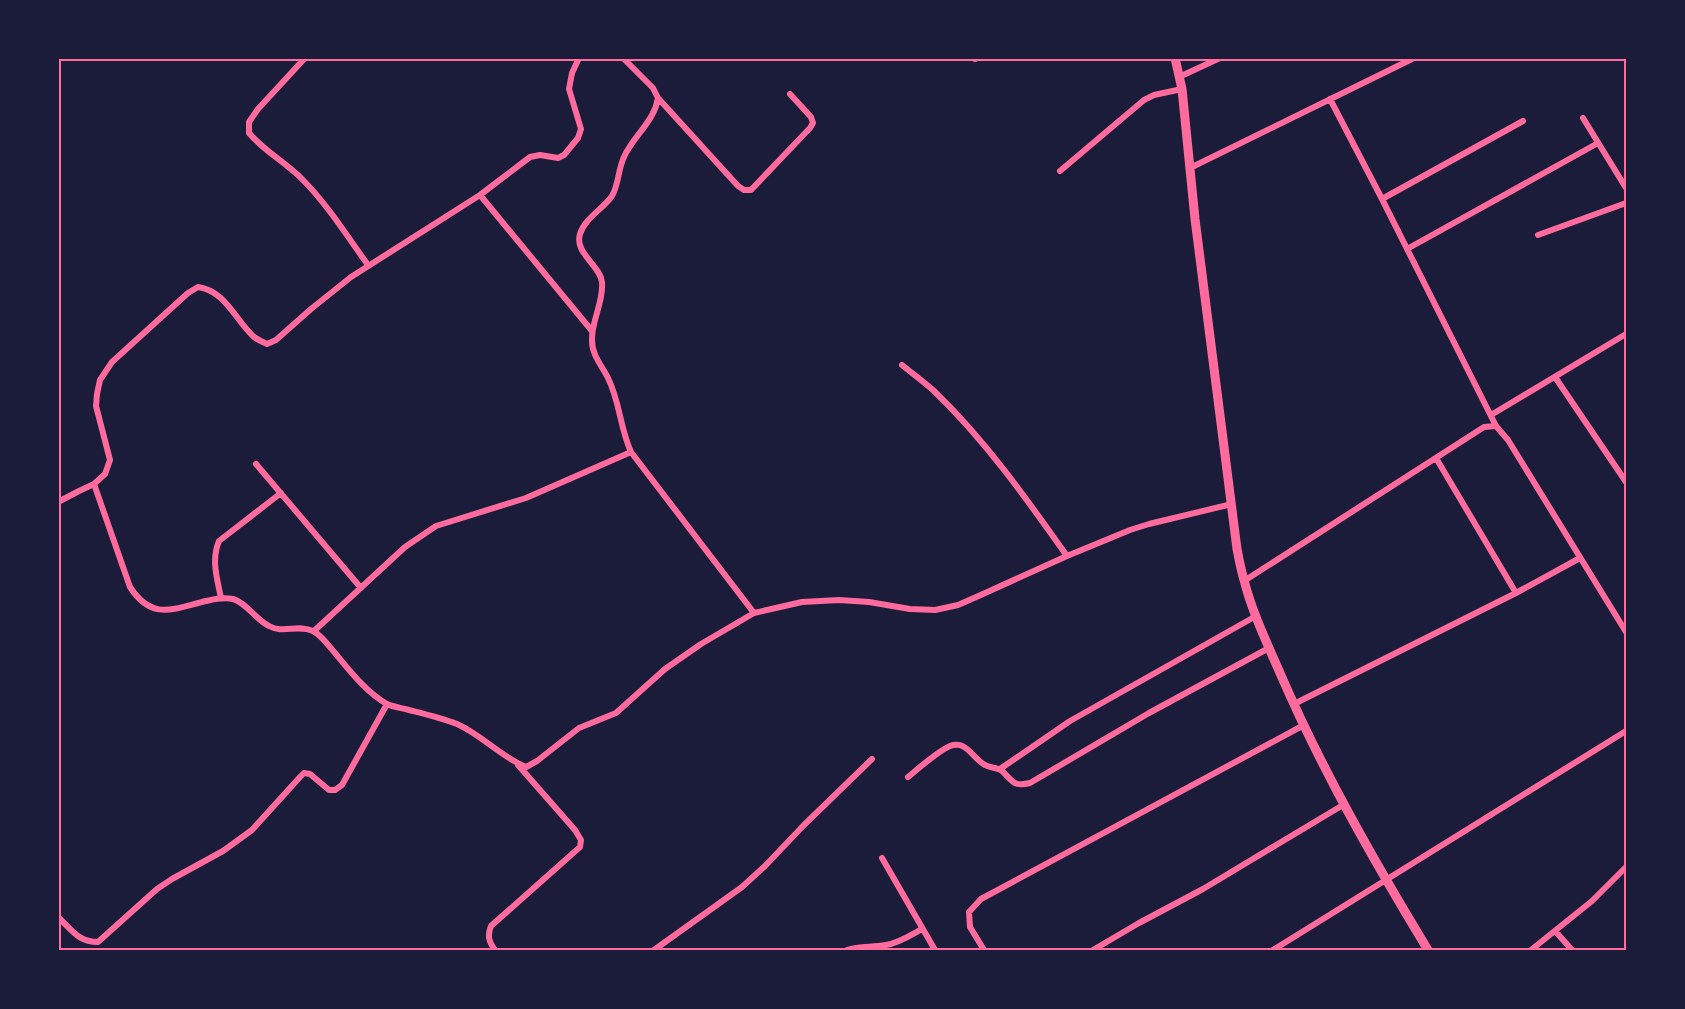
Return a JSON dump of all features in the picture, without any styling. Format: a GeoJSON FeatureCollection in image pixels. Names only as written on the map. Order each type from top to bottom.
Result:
{"type":"FeatureCollection","features":[{"type":"Feature","properties":{"kind":"main road"},"geometry":{"type":"LineString","coordinates":[[1175,58],[1182,89],[1197,231],[1237,549],[1244,581],[1269,648],[1343,805],[1428,951]]}},
{"type":"Feature","properties":{"kind":"street"},"geometry":{"type":"LineString","coordinates":[[305,58],[258,109],[249,122],[249,133],[259,145],[301,178],[368,265]]}},
{"type":"Feature","properties":{"kind":"street"},"geometry":{"type":"LineString","coordinates":[[58,502],[94,484],[105,474],[110,460],[96,406],[96,394],[100,380],[112,362],[188,293],[198,287],[209,288],[218,294],[255,338],[267,344],[276,340],[331,291],[368,265],[480,195],[530,157],[540,155],[558,158],[564,155],[578,138],[581,129],[569,89],[572,73],[579,58]]}},
{"type":"Feature","properties":{"kind":"street"},"geometry":{"type":"LineString","coordinates":[[623,58],[653,88],[658,98],[744,190],[751,190],[757,185],[813,123],[811,117],[790,94]]}},
{"type":"Feature","properties":{"kind":"street"},"geometry":{"type":"LineString","coordinates":[[1179,77],[1220,58]]}},
{"type":"Feature","properties":{"kind":"street"},"geometry":{"type":"LineString","coordinates":[[1190,168],[1412,59]]}},
{"type":"Feature","properties":{"kind":"street"},"geometry":{"type":"LineString","coordinates":[[1060,171],[1144,99],[1182,89]]}},
{"type":"Feature","properties":{"kind":"street"},"geometry":{"type":"LineString","coordinates":[[658,98],[652,115],[622,159],[616,187],[611,197],[584,225],[579,236],[580,246],[602,281],[592,331],[592,344],[617,400],[622,429],[631,452],[754,613]]}},
{"type":"Feature","properties":{"kind":"street"},"geometry":{"type":"LineString","coordinates":[[1330,99],[1496,426],[1508,440],[1626,633]]}},
{"type":"Feature","properties":{"kind":"street"},"geometry":{"type":"LineString","coordinates":[[1583,118],[1626,188]]}},
{"type":"Feature","properties":{"kind":"street"},"geometry":{"type":"LineString","coordinates":[[1382,199],[1523,120]]}},
{"type":"Feature","properties":{"kind":"street"},"geometry":{"type":"LineString","coordinates":[[1407,249],[1598,143]]}},
{"type":"Feature","properties":{"kind":"street"},"geometry":{"type":"LineString","coordinates":[[480,195],[592,331]]}},
{"type":"Feature","properties":{"kind":"street"},"geometry":{"type":"LineString","coordinates":[[1538,235],[1626,203]]}},
{"type":"Feature","properties":{"kind":"street"},"geometry":{"type":"LineString","coordinates":[[1491,415],[1626,334]]}},
{"type":"Feature","properties":{"kind":"street"},"geometry":{"type":"LineString","coordinates":[[902,365],[945,402],[984,447],[1022,492],[1067,556]]}},
{"type":"Feature","properties":{"kind":"street"},"geometry":{"type":"LineString","coordinates":[[1555,377],[1626,482]]}},
{"type":"Feature","properties":{"kind":"street"},"geometry":{"type":"LineString","coordinates":[[1244,581],[1484,427],[1496,426]]}},
{"type":"Feature","properties":{"kind":"street"},"geometry":{"type":"LineString","coordinates":[[314,631],[405,547],[436,526],[526,498],[631,452]]}},
{"type":"Feature","properties":{"kind":"street"},"geometry":{"type":"LineString","coordinates":[[1436,458],[1516,593]]}},
{"type":"Feature","properties":{"kind":"street"},"geometry":{"type":"LineString","coordinates":[[256,464],[361,588]]}},
{"type":"Feature","properties":{"kind":"street"},"geometry":{"type":"LineString","coordinates":[[94,484],[130,587],[139,600],[153,609],[170,610],[221,598],[234,599],[244,605],[258,620],[270,627],[283,630],[302,627],[314,631],[358,680],[387,704],[454,723],[472,731],[516,763],[575,830],[582,840],[580,847],[491,926],[488,934],[495,951]]}},
{"type":"Feature","properties":{"kind":"street"},"geometry":{"type":"LineString","coordinates":[[221,598],[214,564],[214,552],[219,541],[281,493]]}},
{"type":"Feature","properties":{"kind":"street"},"geometry":{"type":"LineString","coordinates":[[516,763],[526,767],[532,764],[579,728],[616,713],[665,669],[701,644],[754,613],[802,602],[838,600],[869,602],[910,609],[935,610],[958,605],[1067,556],[1149,524],[1232,504]]}},
{"type":"Feature","properties":{"kind":"street"},"geometry":{"type":"LineString","coordinates":[[1294,704],[1516,593],[1580,558]]}},
{"type":"Feature","properties":{"kind":"street"},"geometry":{"type":"LineString","coordinates":[[1000,769],[1070,721],[1256,616]]}},
{"type":"Feature","properties":{"kind":"street"},"geometry":{"type":"LineString","coordinates":[[908,777],[949,746],[959,744],[968,749],[978,761],[1000,769],[1011,781],[1020,785],[1030,783],[1149,713],[1269,648]]}},
{"type":"Feature","properties":{"kind":"street"},"geometry":{"type":"LineString","coordinates":[[58,917],[79,938],[87,942],[98,942],[157,889],[223,851],[252,830],[304,773],[310,774],[329,790],[335,790],[342,785],[387,704]]}},
{"type":"Feature","properties":{"kind":"street"},"geometry":{"type":"LineString","coordinates":[[984,951],[970,927],[969,912],[981,899],[1304,725]]}},
{"type":"Feature","properties":{"kind":"street"},"geometry":{"type":"LineString","coordinates":[[1273,951],[1626,731]]}},
{"type":"Feature","properties":{"kind":"street"},"geometry":{"type":"LineString","coordinates":[[654,951],[742,887],[872,759]]}},
{"type":"Feature","properties":{"kind":"street"},"geometry":{"type":"LineString","coordinates":[[1093,951],[1139,923],[1203,889],[1343,805]]}},
{"type":"Feature","properties":{"kind":"street"},"geometry":{"type":"LineString","coordinates":[[882,858],[935,951]]}},
{"type":"Feature","properties":{"kind":"street"},"geometry":{"type":"LineString","coordinates":[[1531,951],[1592,901],[1626,867]]}},
{"type":"Feature","properties":{"kind":"street"},"geometry":{"type":"LineString","coordinates":[[847,951],[856,947],[897,942],[922,929]]}},
{"type":"Feature","properties":{"kind":"street"},"geometry":{"type":"LineString","coordinates":[[1556,932],[1572,951]]}}]}
